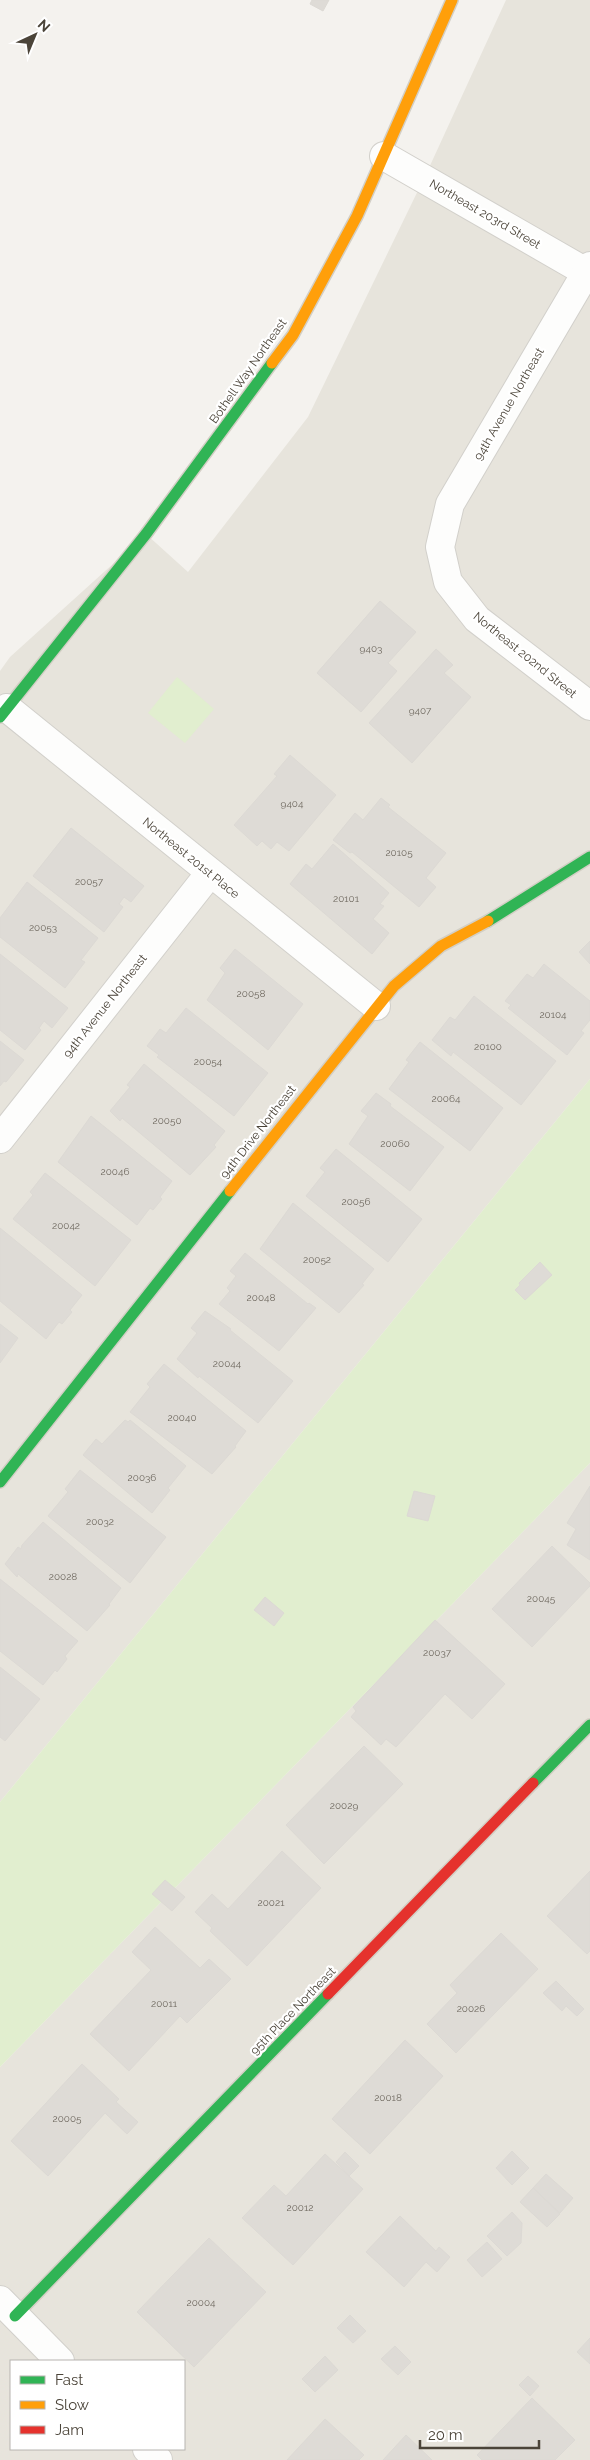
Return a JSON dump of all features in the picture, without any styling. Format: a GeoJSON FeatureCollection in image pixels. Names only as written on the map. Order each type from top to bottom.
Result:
{"type":"FeatureCollection","features":[{"type":"Feature","properties":{"kind":"street","name":"Bothell Way Northeast"},"geometry":{"type":"LineString","coordinates":[[4,713],[146,534],[293,335],[358,216],[452,0]]}},
{"type":"Feature","properties":{"kind":"street","name":"Northeast 203rd Street"},"geometry":{"type":"LineString","coordinates":[[384,156],[588,269]]}},
{"type":"Feature","properties":{"kind":"street","name":"94th Avenue Northeast"},"geometry":{"type":"LineString","coordinates":[[440,547],[450,504],[588,269]]}},
{"type":"Feature","properties":{"kind":"street","name":"Northeast 202nd Street"},"geometry":{"type":"LineString","coordinates":[[440,547],[448,582],[477,619],[590,706]]}},
{"type":"Feature","properties":{"kind":"street","name":"Northeast 201st Place"},"geometry":{"type":"LineString","coordinates":[[4,713],[210,873],[376,1006]]}},
{"type":"Feature","properties":{"kind":"street","name":"94th Drive Northeast"},"geometry":{"type":"LineString","coordinates":[[0,1482],[376,1006],[415,967],[441,946],[506,912],[590,858]]}},
{"type":"Feature","properties":{"kind":"street","name":"94th Avenue Northeast"},"geometry":{"type":"LineString","coordinates":[[0,1139],[210,873]]}},
{"type":"Feature","properties":{"kind":"street","name":"95th Place Northeast"},"geometry":{"type":"LineString","coordinates":[[8,2308],[590,1724]]}},
{"type":"Feature","properties":{"kind":"street"},"geometry":{"type":"LineString","coordinates":[[8,2308],[59,2360]]}},
{"type":"Feature","properties":{"kind":"street"},"geometry":{"type":"LineString","coordinates":[[148,2450],[158,2460]]}},
{"type":"Feature","properties":{"kind":"shaded area"},"geometry":{"type":"Polygon","coordinates":[[[506,0],[590,0],[590,1079],[0,1802],[0,671],[10,657],[146,534],[188,572],[308,417],[428,170],[506,0]]]}},
{"type":"Feature","properties":{"kind":"shaded area"},"geometry":{"type":"Polygon","coordinates":[[[590,1463],[590,2460],[0,2460],[0,2067],[590,1463]]]}},
{"type":"Feature","properties":{"kind":"green space"},"geometry":{"type":"Polygon","coordinates":[[[177,677],[214,709],[185,743],[148,713],[177,677]]]}},
{"type":"Feature","properties":{"kind":"green space"},"geometry":{"type":"Polygon","coordinates":[[[590,1079],[590,1463],[0,2067],[0,1802],[590,1079]]]}},
{"type":"Feature","properties":{"kind":"building"},"geometry":{"type":"Polygon","coordinates":[[[312,0],[329,0],[323,11],[310,4],[312,0]]]}},
{"type":"Feature","properties":{"kind":"building"},"geometry":{"type":"Polygon","coordinates":[[[380,601],[416,632],[388,663],[397,671],[361,712],[317,673],[380,601]]]}},
{"type":"Feature","properties":{"kind":"building"},"geometry":{"type":"Polygon","coordinates":[[[436,649],[453,665],[444,673],[471,697],[412,763],[369,723],[436,649]]]}},
{"type":"Feature","properties":{"kind":"building"},"geometry":{"type":"Polygon","coordinates":[[[290,755],[336,795],[289,851],[277,842],[271,849],[262,841],[257,846],[234,825],[277,776],[274,774],[290,755]]]}},
{"type":"Feature","properties":{"kind":"building"},"geometry":{"type":"Polygon","coordinates":[[[381,798],[390,805],[388,807],[446,853],[426,878],[436,887],[419,907],[352,852],[350,853],[333,840],[355,813],[363,820],[381,798]]]}},
{"type":"Feature","properties":{"kind":"building"},"geometry":{"type":"Polygon","coordinates":[[[71,828],[144,886],[131,902],[124,897],[119,904],[123,907],[104,932],[33,876],[71,828]]]}},
{"type":"Feature","properties":{"kind":"building"},"geometry":{"type":"Polygon","coordinates":[[[333,844],[389,893],[380,904],[384,906],[373,919],[389,933],[372,954],[290,884],[306,864],[312,869],[333,844]]]}},
{"type":"Feature","properties":{"kind":"building"},"geometry":{"type":"Polygon","coordinates":[[[27,882],[98,938],[81,960],[85,962],[65,988],[0,937],[0,918],[27,882]]]}},
{"type":"Feature","properties":{"kind":"building"},"geometry":{"type":"Polygon","coordinates":[[[590,941],[590,964],[579,952],[590,941]]]}},
{"type":"Feature","properties":{"kind":"building"},"geometry":{"type":"Polygon","coordinates":[[[235,949],[303,1004],[268,1050],[207,1000],[225,973],[220,968],[235,949]]]}},
{"type":"Feature","properties":{"kind":"building"},"geometry":{"type":"Polygon","coordinates":[[[0,954],[68,1008],[52,1028],[44,1021],[39,1028],[41,1030],[25,1050],[0,1030],[0,954]]]}},
{"type":"Feature","properties":{"kind":"building"},"geometry":{"type":"Polygon","coordinates":[[[544,964],[590,1001],[590,1020],[581,1031],[584,1033],[567,1055],[508,1008],[511,1005],[505,1001],[527,974],[533,978],[544,964]]]}},
{"type":"Feature","properties":{"kind":"building"},"geometry":{"type":"Polygon","coordinates":[[[474,996],[556,1061],[521,1105],[453,1052],[451,1056],[432,1040],[450,1017],[455,1020],[474,996]]]}},
{"type":"Feature","properties":{"kind":"building"},"geometry":{"type":"Polygon","coordinates":[[[186,1008],[268,1073],[234,1116],[157,1057],[159,1055],[147,1046],[160,1029],[166,1033],[186,1008]]]}},
{"type":"Feature","properties":{"kind":"building"},"geometry":{"type":"Polygon","coordinates":[[[0,1041],[24,1060],[6,1082],[4,1081],[0,1086],[0,1041]]]}},
{"type":"Feature","properties":{"kind":"building"},"geometry":{"type":"Polygon","coordinates":[[[420,1042],[503,1108],[470,1151],[389,1089],[409,1062],[406,1060],[420,1042]]]}},
{"type":"Feature","properties":{"kind":"building"},"geometry":{"type":"Polygon","coordinates":[[[144,1064],[225,1131],[214,1145],[216,1147],[190,1175],[122,1118],[120,1121],[110,1111],[130,1087],[127,1085],[144,1064]]]}},
{"type":"Feature","properties":{"kind":"building"},"geometry":{"type":"Polygon","coordinates":[[[376,1093],[444,1147],[410,1191],[349,1144],[368,1116],[361,1111],[376,1093]]]}},
{"type":"Feature","properties":{"kind":"building"},"geometry":{"type":"Polygon","coordinates":[[[91,1116],[172,1181],[160,1197],[162,1199],[153,1210],[150,1208],[137,1225],[58,1162],[91,1116]]]}},
{"type":"Feature","properties":{"kind":"building"},"geometry":{"type":"Polygon","coordinates":[[[336,1149],[422,1219],[388,1262],[306,1196],[325,1172],[320,1168],[336,1149]]]}},
{"type":"Feature","properties":{"kind":"building"},"geometry":{"type":"Polygon","coordinates":[[[45,1173],[131,1240],[95,1286],[13,1219],[33,1195],[30,1192],[45,1173]]]}},
{"type":"Feature","properties":{"kind":"building"},"geometry":{"type":"Polygon","coordinates":[[[293,1203],[374,1269],[362,1284],[364,1285],[339,1313],[260,1249],[293,1203]]]}},
{"type":"Feature","properties":{"kind":"building"},"geometry":{"type":"Polygon","coordinates":[[[0,1228],[82,1295],[70,1310],[72,1312],[62,1324],[59,1322],[46,1339],[0,1301],[0,1228]]]}},
{"type":"Feature","properties":{"kind":"building"},"geometry":{"type":"Polygon","coordinates":[[[245,1253],[308,1304],[316,1308],[279,1351],[219,1304],[230,1291],[227,1288],[236,1276],[230,1271],[245,1253]]]}},
{"type":"Feature","properties":{"kind":"building"},"geometry":{"type":"Polygon","coordinates":[[[540,1262],[552,1275],[525,1300],[515,1290],[520,1285],[519,1283],[540,1262]]]}},
{"type":"Feature","properties":{"kind":"building"},"geometry":{"type":"Polygon","coordinates":[[[205,1311],[231,1329],[293,1381],[258,1423],[199,1376],[198,1378],[177,1359],[197,1333],[191,1328],[205,1311]]]}},
{"type":"Feature","properties":{"kind":"building"},"geometry":{"type":"Polygon","coordinates":[[[0,1324],[18,1338],[0,1363],[0,1324]]]}},
{"type":"Feature","properties":{"kind":"building"},"geometry":{"type":"Polygon","coordinates":[[[164,1364],[246,1431],[236,1447],[212,1474],[130,1412],[150,1387],[147,1384],[164,1364]]]}},
{"type":"Feature","properties":{"kind":"building"},"geometry":{"type":"Polygon","coordinates":[[[125,1420],[128,1422],[130,1420],[186,1466],[168,1488],[170,1490],[152,1513],[83,1455],[96,1439],[102,1444],[125,1420]]]}},
{"type":"Feature","properties":{"kind":"building"},"geometry":{"type":"Polygon","coordinates":[[[80,1470],[166,1537],[130,1583],[48,1516],[68,1492],[65,1489],[80,1470]]]}},
{"type":"Feature","properties":{"kind":"building"},"geometry":{"type":"Polygon","coordinates":[[[590,1486],[590,1560],[567,1545],[576,1529],[567,1523],[590,1486]]]}},
{"type":"Feature","properties":{"kind":"building"},"geometry":{"type":"Polygon","coordinates":[[[414,1491],[435,1496],[428,1521],[407,1516],[414,1491]]]}},
{"type":"Feature","properties":{"kind":"building"},"geometry":{"type":"Polygon","coordinates":[[[43,1522],[121,1588],[110,1605],[87,1631],[18,1574],[17,1577],[5,1564],[18,1547],[21,1549],[22,1545],[43,1522]]]}},
{"type":"Feature","properties":{"kind":"building"},"geometry":{"type":"Polygon","coordinates":[[[552,1546],[590,1583],[590,1586],[532,1647],[492,1609],[552,1546]]]}},
{"type":"Feature","properties":{"kind":"building"},"geometry":{"type":"Polygon","coordinates":[[[0,1579],[78,1641],[65,1656],[67,1659],[57,1672],[55,1670],[43,1685],[0,1651],[0,1579]]]}},
{"type":"Feature","properties":{"kind":"building"},"geometry":{"type":"Polygon","coordinates":[[[265,1597],[284,1613],[274,1626],[254,1610],[265,1597]]]}},
{"type":"Feature","properties":{"kind":"building"},"geometry":{"type":"Polygon","coordinates":[[[435,1620],[505,1684],[472,1719],[445,1694],[396,1747],[386,1739],[381,1745],[351,1717],[356,1711],[353,1707],[435,1620]]]}},
{"type":"Feature","properties":{"kind":"building"},"geometry":{"type":"Polygon","coordinates":[[[0,1667],[40,1699],[5,1741],[0,1737],[0,1667]]]}},
{"type":"Feature","properties":{"kind":"building"},"geometry":{"type":"Polygon","coordinates":[[[364,1746],[403,1784],[324,1864],[286,1825],[364,1746]]]}},
{"type":"Feature","properties":{"kind":"building"},"geometry":{"type":"Polygon","coordinates":[[[282,1851],[321,1888],[247,1966],[210,1931],[212,1928],[195,1912],[212,1894],[228,1909],[282,1851]]]}},
{"type":"Feature","properties":{"kind":"building"},"geometry":{"type":"Polygon","coordinates":[[[590,1871],[590,1951],[587,1954],[547,1916],[590,1871]]]}},
{"type":"Feature","properties":{"kind":"building"},"geometry":{"type":"Polygon","coordinates":[[[165,1880],[185,1897],[172,1911],[152,1894],[165,1880]]]}},
{"type":"Feature","properties":{"kind":"building"},"geometry":{"type":"Polygon","coordinates":[[[155,1927],[200,1968],[209,1959],[231,1979],[187,2023],[180,2016],[129,2071],[90,2034],[151,1970],[132,1952],[155,1927]]]}},
{"type":"Feature","properties":{"kind":"building"},"geometry":{"type":"Polygon","coordinates":[[[501,1933],[538,1969],[456,2053],[427,2024],[457,1993],[450,1985],[501,1933]]]}},
{"type":"Feature","properties":{"kind":"building"},"geometry":{"type":"Polygon","coordinates":[[[556,1981],[584,2009],[577,2016],[566,2006],[562,2011],[543,1993],[556,1981]]]}},
{"type":"Feature","properties":{"kind":"building"},"geometry":{"type":"Polygon","coordinates":[[[405,2040],[443,2076],[370,2154],[332,2119],[405,2040]]]}},
{"type":"Feature","properties":{"kind":"building"},"geometry":{"type":"Polygon","coordinates":[[[82,2064],[119,2099],[116,2102],[138,2122],[127,2134],[105,2113],[48,2176],[11,2141],[82,2064]]]}},
{"type":"Feature","properties":{"kind":"building"},"geometry":{"type":"Polygon","coordinates":[[[512,2151],[529,2168],[512,2185],[496,2168],[512,2151]]]}},
{"type":"Feature","properties":{"kind":"building"},"geometry":{"type":"Polygon","coordinates":[[[345,2152],[359,2166],[349,2176],[336,2162],[345,2152]]]}},
{"type":"Feature","properties":{"kind":"building"},"geometry":{"type":"Polygon","coordinates":[[[325,2154],[363,2189],[293,2265],[242,2218],[274,2185],[286,2196],[325,2154]]]}},
{"type":"Feature","properties":{"kind":"building"},"geometry":{"type":"Polygon","coordinates":[[[546,2174],[573,2198],[560,2213],[533,2188],[546,2174]]]}},
{"type":"Feature","properties":{"kind":"building"},"geometry":{"type":"Polygon","coordinates":[[[533,2188],[560,2214],[547,2227],[520,2202],[533,2188]]]}},
{"type":"Feature","properties":{"kind":"building"},"geometry":{"type":"Polygon","coordinates":[[[512,2212],[522,2223],[521,2243],[507,2256],[487,2236],[512,2212]]]}},
{"type":"Feature","properties":{"kind":"building"},"geometry":{"type":"Polygon","coordinates":[[[400,2216],[436,2251],[439,2247],[450,2257],[437,2272],[426,2262],[404,2287],[366,2252],[400,2216]]]}},
{"type":"Feature","properties":{"kind":"building"},"geometry":{"type":"Polygon","coordinates":[[[209,2238],[266,2292],[194,2367],[137,2312],[209,2238]]]}},
{"type":"Feature","properties":{"kind":"building"},"geometry":{"type":"Polygon","coordinates":[[[487,2242],[502,2259],[482,2277],[467,2260],[487,2242]]]}},
{"type":"Feature","properties":{"kind":"building"},"geometry":{"type":"Polygon","coordinates":[[[350,2315],[366,2331],[353,2343],[337,2328],[350,2315]]]}},
{"type":"Feature","properties":{"kind":"building"},"geometry":{"type":"Polygon","coordinates":[[[590,2338],[590,2364],[577,2352],[590,2338]]]}},
{"type":"Feature","properties":{"kind":"building"},"geometry":{"type":"Polygon","coordinates":[[[395,2346],[411,2362],[398,2375],[381,2359],[395,2346]]]}},
{"type":"Feature","properties":{"kind":"building"},"geometry":{"type":"Polygon","coordinates":[[[325,2356],[338,2370],[315,2392],[302,2379],[325,2356]]]}},
{"type":"Feature","properties":{"kind":"building"},"geometry":{"type":"Polygon","coordinates":[[[528,2376],[539,2386],[530,2396],[519,2385],[528,2376]]]}},
{"type":"Feature","properties":{"kind":"building"},"geometry":{"type":"Polygon","coordinates":[[[532,2398],[575,2440],[555,2460],[482,2460],[477,2455],[532,2398]]]}},
{"type":"Feature","properties":{"kind":"building"},"geometry":{"type":"Polygon","coordinates":[[[325,2419],[364,2455],[359,2460],[287,2460],[325,2419]]]}},
{"type":"Feature","properties":{"kind":"building"},"geometry":{"type":"Polygon","coordinates":[[[406,2435],[432,2460],[383,2460],[406,2435]]]}},
{"type":"Feature","properties":{"kind":"traffic: fast"},"geometry":{"type":"LineString","coordinates":[[0,717],[146,534],[272,363]]}},
{"type":"Feature","properties":{"kind":"traffic: fast"},"geometry":{"type":"LineString","coordinates":[[488,921],[590,857]]}},
{"type":"Feature","properties":{"kind":"traffic: fast"},"geometry":{"type":"LineString","coordinates":[[0,1482],[230,1191]]}},
{"type":"Feature","properties":{"kind":"traffic: fast"},"geometry":{"type":"LineString","coordinates":[[533,1783],[590,1725]]}},
{"type":"Feature","properties":{"kind":"traffic: fast"},"geometry":{"type":"LineString","coordinates":[[15,2316],[328,1994]]}},
{"type":"Feature","properties":{"kind":"traffic: slow"},"geometry":{"type":"LineString","coordinates":[[272,363],[293,335],[357,216],[452,0]]}},
{"type":"Feature","properties":{"kind":"traffic: slow"},"geometry":{"type":"LineString","coordinates":[[230,1191],[394,986],[441,946],[488,921]]}},
{"type":"Feature","properties":{"kind":"traffic: jam"},"geometry":{"type":"LineString","coordinates":[[328,1994],[533,1783]]}}]}
